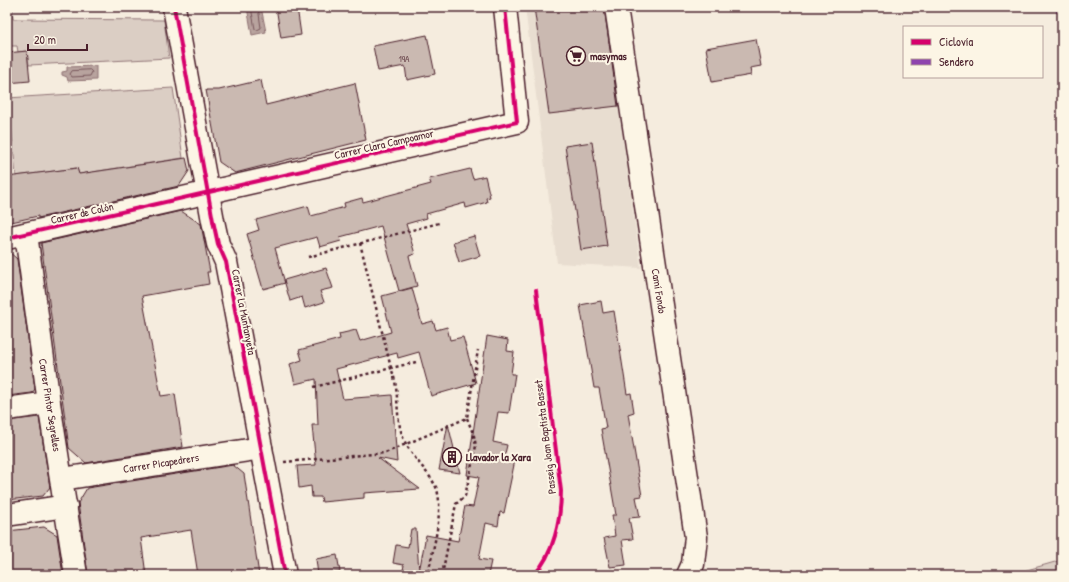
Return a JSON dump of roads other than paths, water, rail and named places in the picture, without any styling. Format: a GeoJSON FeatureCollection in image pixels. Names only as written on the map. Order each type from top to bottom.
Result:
{"type":"FeatureCollection","features":[{"type":"Feature","properties":{"kind":"street","name":"Carrer La Muntanyeta"},"geometry":{"type":"LineString","coordinates":[[174,7],[208,194],[218,244],[226,262],[285,575]]}},
{"type":"Feature","properties":{"kind":"street","name":"Carrer Clara Campoamor"},"geometry":{"type":"LineString","coordinates":[[208,194],[517,122],[505,7]]}},
{"type":"Feature","properties":{"kind":"street","name":"Camí Fondo"},"geometry":{"type":"LineString","coordinates":[[616,7],[696,537],[693,564],[688,575]]}},
{"type":"Feature","properties":{"kind":"street","name":"Carrer de Colón"},"geometry":{"type":"LineString","coordinates":[[16,236],[208,194]]}},
{"type":"Feature","properties":{"kind":"street","name":"Carrer Pintor Segrelles"},"geometry":{"type":"LineString","coordinates":[[16,236],[49,403],[62,478],[76,575]]}},
{"type":"Feature","properties":{"kind":"street"},"geometry":{"type":"LineString","coordinates":[[7,409],[49,403]]}},
{"type":"Feature","properties":{"kind":"street","name":"Carrer Picapedrers"},"geometry":{"type":"LineString","coordinates":[[62,478],[262,456]]}},
{"type":"Feature","properties":{"kind":"street"},"geometry":{"type":"LineString","coordinates":[[7,515],[66,506]]}},
{"type":"Feature","properties":{"kind":"water"},"geometry":{"type":"Polygon","coordinates":[[[247,7],[261,7],[266,32],[252,35],[247,7]]]}},
{"type":"Feature","properties":{"kind":"water"},"geometry":{"type":"Polygon","coordinates":[[[96,66],[96,80],[68,81],[67,77],[62,75],[62,72],[67,71],[67,67],[96,66]]]}},
{"type":"Feature","properties":{"kind":"place","name":"masymas"},"geometry":{"type":"Point","coordinates":[576,56]}},
{"type":"Feature","properties":{"kind":"place","name":"Llavador la Xara"},"geometry":{"type":"Point","coordinates":[452,457]}}]}
